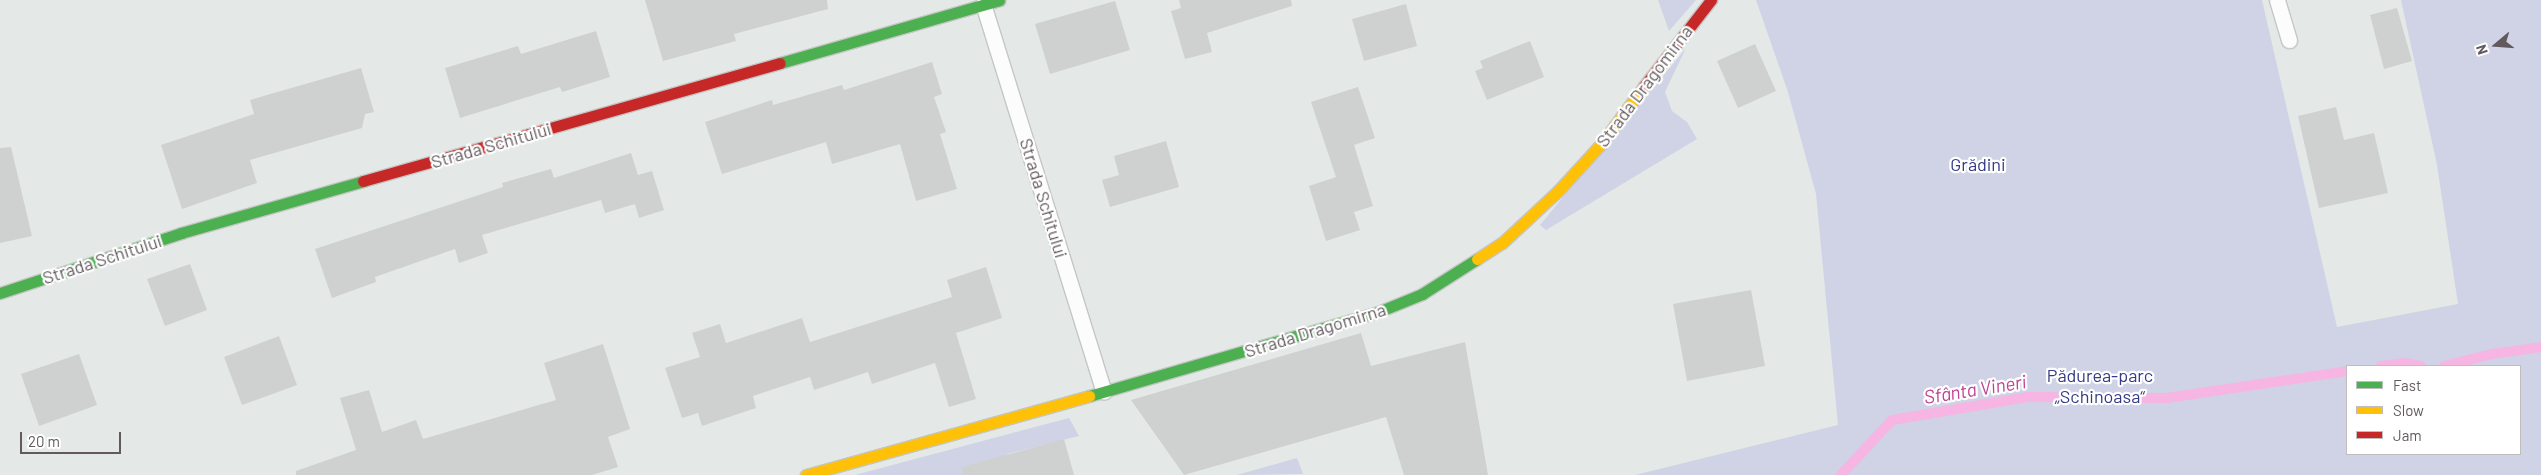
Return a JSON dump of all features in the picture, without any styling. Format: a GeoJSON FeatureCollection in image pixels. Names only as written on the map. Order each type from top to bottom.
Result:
{"type":"FeatureCollection","features":[{"type":"Feature","properties":{"kind":"street","name":"Strada Schitului"},"geometry":{"type":"LineString","coordinates":[[0,293],[181,233],[999,0]]}},
{"type":"Feature","properties":{"kind":"street","name":"Strada Dragomirna"},"geometry":{"type":"LineString","coordinates":[[806,475],[1104,392],[1378,312],[1422,294],[1502,243],[1558,191],[1601,144],[1683,33],[1711,0]]}},
{"type":"Feature","properties":{"kind":"lane"},"geometry":{"type":"LineString","coordinates":[[2277,0],[2289,40]]}},
{"type":"Feature","properties":{"kind":"lane","name":"Strada Schitului"},"geometry":{"type":"LineString","coordinates":[[984,4],[1104,392]]}},
{"type":"Feature","properties":{"kind":"green space"},"geometry":{"type":"Polygon","coordinates":[[[1658,0],[1696,0],[1669,31],[1658,0]]]}},
{"type":"Feature","properties":{"kind":"green space"},"geometry":{"type":"Polygon","coordinates":[[[1756,0],[2262,0],[2337,327],[2458,304],[2437,165],[2401,0],[2541,0],[2541,475],[1635,475],[1838,425],[1816,194],[1788,92],[1756,0]]]}},
{"type":"Feature","properties":{"kind":"green space"},"geometry":{"type":"Polygon","coordinates":[[[1686,48],[1665,92],[1672,111],[1687,122],[1697,139],[1546,230],[1540,225],[1686,48]]]}},
{"type":"Feature","properties":{"kind":"green space"},"geometry":{"type":"Polygon","coordinates":[[[1069,418],[1079,436],[1007,454],[1013,475],[855,475],[1069,418]]]}},
{"type":"Feature","properties":{"kind":"green space"},"geometry":{"type":"Polygon","coordinates":[[[1297,458],[1303,474],[1237,475],[1297,458]]]}},
{"type":"Feature","properties":{"kind":"building"},"geometry":{"type":"Polygon","coordinates":[[[645,0],[827,0],[828,9],[734,34],[736,41],[663,61],[645,0]]]}},
{"type":"Feature","properties":{"kind":"building"},"geometry":{"type":"Polygon","coordinates":[[[1179,0],[1291,0],[1292,6],[1207,33],[1212,52],[1185,59],[1171,11],[1181,8],[1179,0]]]}},
{"type":"Feature","properties":{"kind":"building"},"geometry":{"type":"Polygon","coordinates":[[[1115,1],[1130,50],[1050,74],[1035,24],[1115,1]]]}},
{"type":"Feature","properties":{"kind":"building"},"geometry":{"type":"Polygon","coordinates":[[[1406,4],[1417,46],[1364,61],[1352,19],[1406,4]]]}},
{"type":"Feature","properties":{"kind":"building"},"geometry":{"type":"Polygon","coordinates":[[[2397,8],[2412,61],[2384,69],[2370,15],[2397,8]]]}},
{"type":"Feature","properties":{"kind":"building"},"geometry":{"type":"Polygon","coordinates":[[[596,31],[610,77],[562,92],[560,87],[460,118],[445,68],[518,46],[521,54],[596,31]]]}},
{"type":"Feature","properties":{"kind":"building"},"geometry":{"type":"Polygon","coordinates":[[[1530,41],[1544,77],[1487,100],[1475,71],[1483,68],[1480,61],[1530,41]]]}},
{"type":"Feature","properties":{"kind":"building"},"geometry":{"type":"Polygon","coordinates":[[[1755,44],[1776,91],[1738,108],[1717,61],[1755,44]]]}},
{"type":"Feature","properties":{"kind":"building"},"geometry":{"type":"Polygon","coordinates":[[[932,62],[942,94],[934,97],[946,132],[940,134],[957,189],[916,201],[900,144],[832,164],[826,142],[722,174],[705,122],[772,100],[773,105],[842,85],[844,90],[932,62]]]}},
{"type":"Feature","properties":{"kind":"building"},"geometry":{"type":"Polygon","coordinates":[[[361,68],[374,112],[365,114],[362,128],[250,160],[257,183],[182,209],[161,145],[254,114],[250,100],[361,68]]]}},
{"type":"Feature","properties":{"kind":"building"},"geometry":{"type":"Polygon","coordinates":[[[1358,87],[1375,138],[1354,145],[1373,206],[1354,212],[1360,230],[1326,241],[1309,186],[1336,177],[1311,102],[1358,87]]]}},
{"type":"Feature","properties":{"kind":"building"},"geometry":{"type":"Polygon","coordinates":[[[2336,107],[2344,140],[2374,133],[2388,193],[2319,208],[2298,116],[2336,107]]]}},
{"type":"Feature","properties":{"kind":"building"},"geometry":{"type":"Polygon","coordinates":[[[1166,141],[1179,187],[1110,207],[1102,180],[1119,175],[1114,156],[1166,141]]]}},
{"type":"Feature","properties":{"kind":"building"},"geometry":{"type":"Polygon","coordinates":[[[11,147],[32,236],[0,243],[0,148],[11,147]]]}},
{"type":"Feature","properties":{"kind":"building"},"geometry":{"type":"Polygon","coordinates":[[[631,153],[638,175],[652,171],[664,210],[639,218],[635,204],[605,213],[601,200],[482,235],[488,253],[459,263],[455,249],[375,277],[376,282],[332,298],[315,249],[503,187],[502,183],[551,169],[554,178],[631,153]]]}},
{"type":"Feature","properties":{"kind":"building"},"geometry":{"type":"Polygon","coordinates":[[[190,264],[207,310],[165,326],[147,279],[190,264]]]}},
{"type":"Feature","properties":{"kind":"building"},"geometry":{"type":"Polygon","coordinates":[[[986,267],[1002,318],[956,333],[976,399],[949,407],[935,363],[872,384],[868,372],[814,390],[810,377],[753,396],[756,408],[702,426],[698,413],[682,418],[665,368],[700,357],[692,333],[720,324],[726,343],[802,318],[810,342],[952,297],[947,280],[986,267]]]}},
{"type":"Feature","properties":{"kind":"building"},"geometry":{"type":"Polygon","coordinates":[[[1751,290],[1765,366],[1687,381],[1673,304],[1751,290]]]}},
{"type":"Feature","properties":{"kind":"building"},"geometry":{"type":"Polygon","coordinates":[[[1361,333],[1371,366],[1465,342],[1488,475],[1404,475],[1386,417],[1184,475],[1131,400],[1361,333]]]}},
{"type":"Feature","properties":{"kind":"building"},"geometry":{"type":"Polygon","coordinates":[[[279,336],[297,385],[242,405],[224,357],[279,336]]]}},
{"type":"Feature","properties":{"kind":"building"},"geometry":{"type":"Polygon","coordinates":[[[603,344],[630,429],[608,437],[618,467],[592,475],[296,475],[296,471],[356,450],[340,398],[369,390],[382,432],[416,420],[423,439],[556,400],[544,363],[603,344]]]}},
{"type":"Feature","properties":{"kind":"building"},"geometry":{"type":"Polygon","coordinates":[[[79,354],[97,405],[39,426],[21,374],[79,354]]]}},
{"type":"Feature","properties":{"kind":"building"},"geometry":{"type":"Polygon","coordinates":[[[1064,439],[1074,475],[963,475],[962,467],[1064,439]]]}},
{"type":"Feature","properties":{"kind":"waterway","name":"Sfânta Vineri"},"geometry":{"type":"LineString","coordinates":[[2448,365],[2492,354],[2541,347]]}},
{"type":"Feature","properties":{"kind":"waterway","name":"Sfânta Vineri"},"geometry":{"type":"LineString","coordinates":[[2389,365],[2404,363],[2415,365]]}},
{"type":"Feature","properties":{"kind":"waterway","name":"Sfânta Vineri"},"geometry":{"type":"LineString","coordinates":[[1841,475],[1892,420],[2028,397],[2167,398],[2346,371]]}},
{"type":"Feature","properties":{"kind":"traffic: fast"},"geometry":{"type":"LineString","coordinates":[[780,63],[999,0]]}},
{"type":"Feature","properties":{"kind":"traffic: fast"},"geometry":{"type":"LineString","coordinates":[[0,293],[181,233],[363,181]]}},
{"type":"Feature","properties":{"kind":"traffic: fast"},"geometry":{"type":"LineString","coordinates":[[1089,396],[1378,312],[1422,294],[1477,259]]}},
{"type":"Feature","properties":{"kind":"traffic: slow"},"geometry":{"type":"LineString","coordinates":[[1477,259],[1502,243],[1558,191],[1601,144],[1644,86]]}},
{"type":"Feature","properties":{"kind":"traffic: slow"},"geometry":{"type":"LineString","coordinates":[[806,475],[1089,396]]}},
{"type":"Feature","properties":{"kind":"traffic: jam"},"geometry":{"type":"LineString","coordinates":[[1644,86],[1711,0]]}},
{"type":"Feature","properties":{"kind":"traffic: jam"},"geometry":{"type":"LineString","coordinates":[[363,181],[780,63]]}},
{"type":"Feature","properties":{"kind":"park label","name":"Grădini"},"geometry":{"type":"Point","coordinates":[1978,164]}},
{"type":"Feature","properties":{"kind":"park label","name":"Pădurea-parc „Schinoasa“"},"geometry":{"type":"Point","coordinates":[2100,386]}}]}
